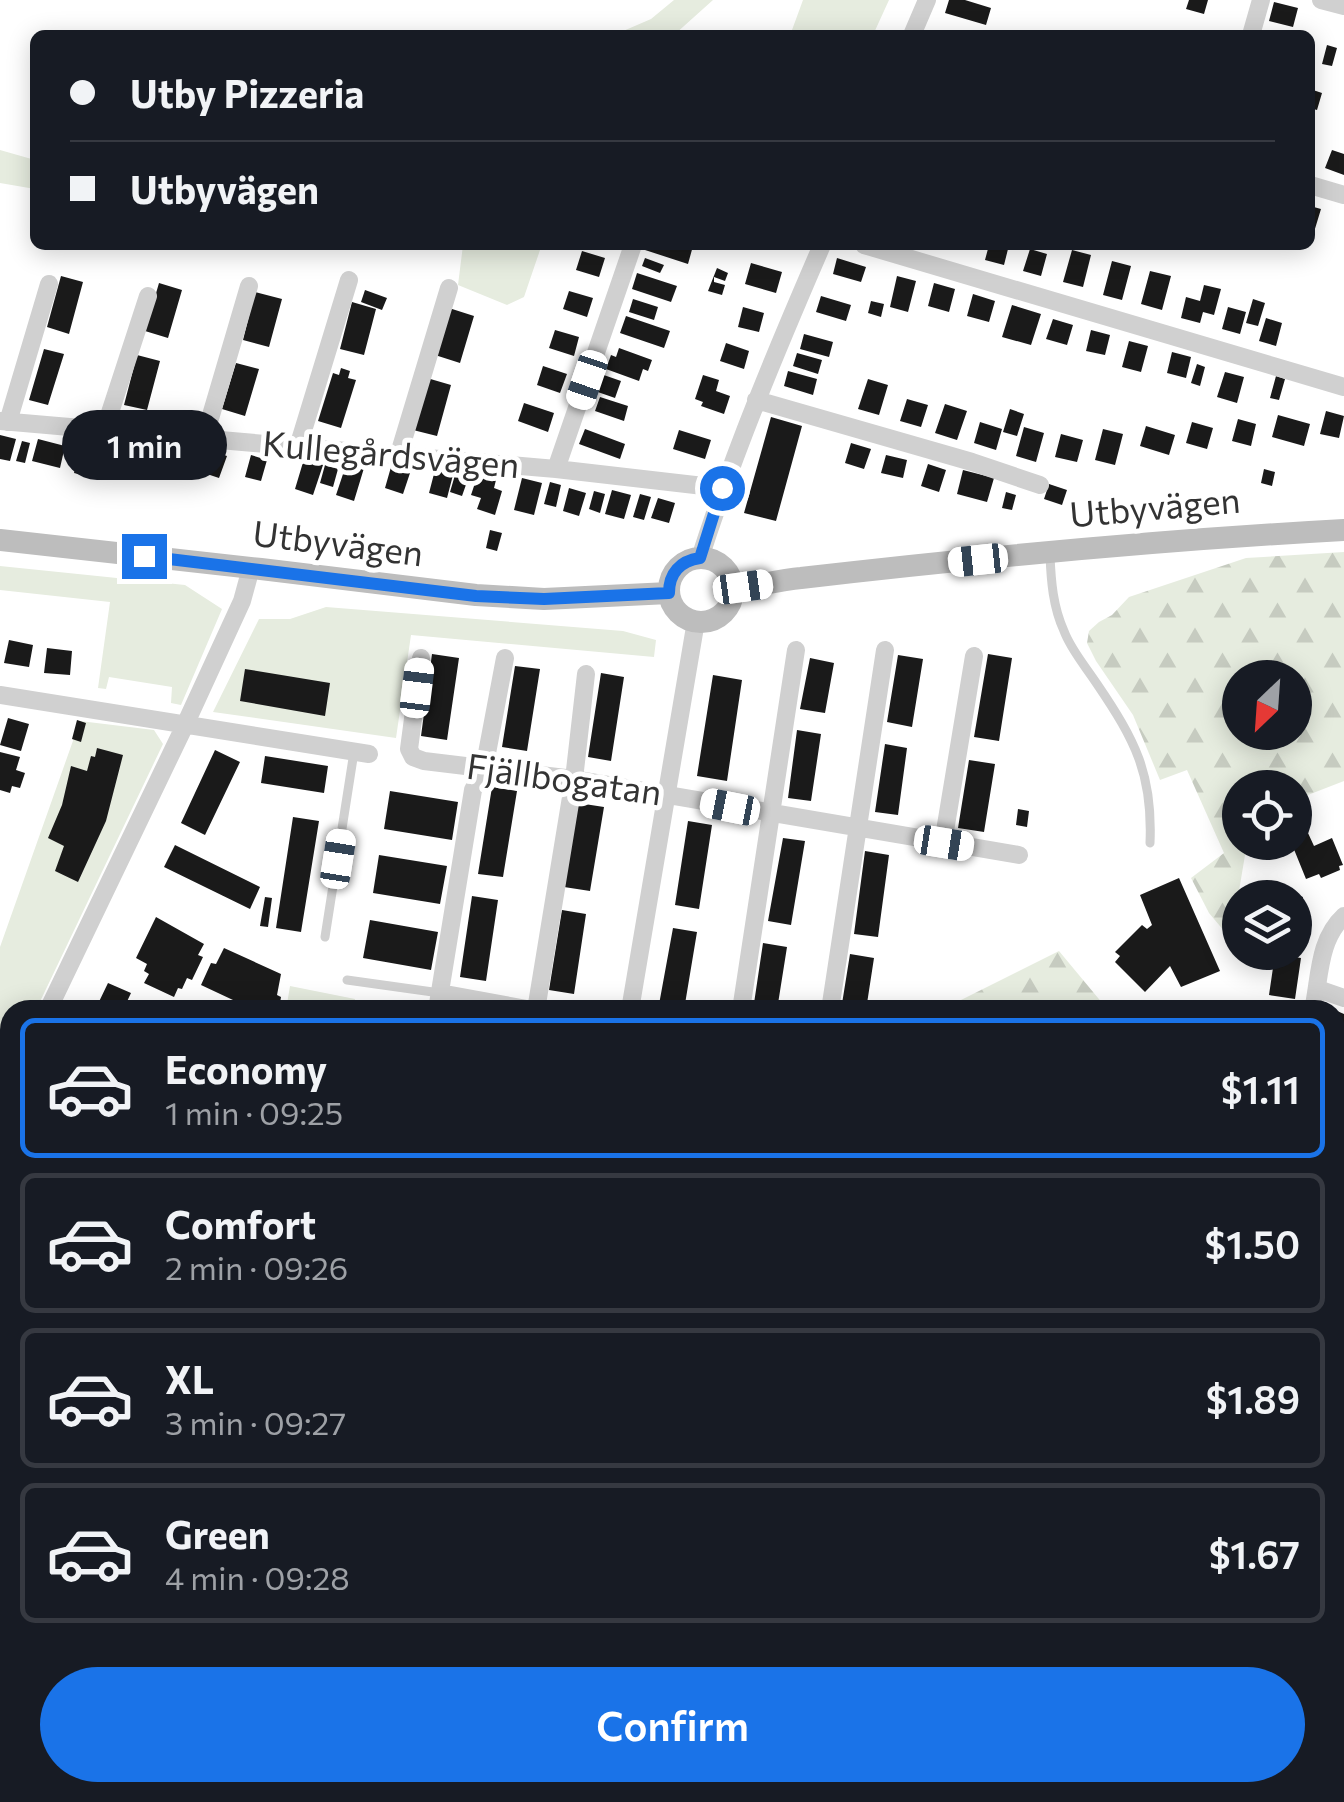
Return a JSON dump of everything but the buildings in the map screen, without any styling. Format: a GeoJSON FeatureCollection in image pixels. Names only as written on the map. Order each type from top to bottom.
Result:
{"type":"FeatureCollection","features":[{"type":"Feature","properties":{"kind":"street"},"geometry":{"type":"LineString","coordinates":[[914,30],[926,0]]}},
{"type":"Feature","properties":{"kind":"street"},"geometry":{"type":"LineString","coordinates":[[1253,30],[1261,0]]}},
{"type":"Feature","properties":{"kind":"street"},"geometry":{"type":"LineString","coordinates":[[1321,0],[1344,6]]}},
{"type":"Feature","properties":{"kind":"street"},"geometry":{"type":"LineString","coordinates":[[1315,186],[1344,195]]}},
{"type":"Feature","properties":{"kind":"street"},"geometry":{"type":"LineString","coordinates":[[556,469],[630,250]]}},
{"type":"Feature","properties":{"kind":"street"},"geometry":{"type":"LineString","coordinates":[[700,558],[756,400],[820,250]]}},
{"type":"Feature","properties":{"kind":"street"},"geometry":{"type":"LineString","coordinates":[[881,250],[1344,386]]}},
{"type":"Feature","properties":{"kind":"street"},"geometry":{"type":"LineString","coordinates":[[298,447],[348,280]]}},
{"type":"Feature","properties":{"kind":"street"},"geometry":{"type":"LineString","coordinates":[[4,422],[50,284]]}},
{"type":"Feature","properties":{"kind":"street"},"geometry":{"type":"LineString","coordinates":[[204,439],[248,286]]}},
{"type":"Feature","properties":{"kind":"street"},"geometry":{"type":"LineString","coordinates":[[398,457],[448,288]]}},
{"type":"Feature","properties":{"kind":"street"},"geometry":{"type":"LineString","coordinates":[[104,430],[148,296]]}},
{"type":"Feature","properties":{"kind":"street"},"geometry":{"type":"LineString","coordinates":[[756,400],[1040,485]]}},
{"type":"Feature","properties":{"kind":"street","name":"Kullegårdsvägen"},"geometry":{"type":"LineString","coordinates":[[4,422],[556,469],[722,488]]}},
{"type":"Feature","properties":{"kind":"street","name":"Utbyvägen"},"geometry":{"type":"LineString","coordinates":[[733,589],[799,578],[1050,552],[1344,530]]}},
{"type":"Feature","properties":{"kind":"street","name":"Utbyvägen"},"geometry":{"type":"LineString","coordinates":[[0,540],[476,596],[544,599],[669,593]]}},
{"type":"Feature","properties":{"kind":"street"},"geometry":{"type":"LineString","coordinates":[[700,558],[720,564],[730,575],[733,589],[722,614],[696,621],[680,614],[669,593],[674,571],[685,562],[700,558]]}},
{"type":"Feature","properties":{"kind":"street"},"geometry":{"type":"LineString","coordinates":[[53,1000],[185,725],[242,600],[252,568]]}},
{"type":"Feature","properties":{"kind":"street"},"geometry":{"type":"LineString","coordinates":[[632,1000],[696,621]]}},
{"type":"Feature","properties":{"kind":"street"},"geometry":{"type":"LineString","coordinates":[[743,1000],[796,650]]}},
{"type":"Feature","properties":{"kind":"street"},"geometry":{"type":"LineString","coordinates":[[832,1000],[884,650]]}},
{"type":"Feature","properties":{"kind":"street"},"geometry":{"type":"LineString","coordinates":[[944,843],[974,656]]}},
{"type":"Feature","properties":{"kind":"street","name":"Fjällbogatan"},"geometry":{"type":"LineString","coordinates":[[420,658],[409,749],[414,757],[424,761],[574,779],[1019,855]]}},
{"type":"Feature","properties":{"kind":"street"},"geometry":{"type":"LineString","coordinates":[[439,1000],[473,790],[484,769],[504,658]]}},
{"type":"Feature","properties":{"kind":"street"},"geometry":{"type":"LineString","coordinates":[[536,1000],[574,779],[586,674]]}},
{"type":"Feature","properties":{"kind":"street"},"geometry":{"type":"LineString","coordinates":[[0,695],[361,753]]}},
{"type":"Feature","properties":{"kind":"street"},"geometry":{"type":"LineString","coordinates":[[1315,1000],[1328,938],[1344,916]]}},
{"type":"Feature","properties":{"kind":"street"},"geometry":{"type":"LineString","coordinates":[[1318,989],[1344,998]]}},
{"type":"Feature","properties":{"kind":"lane"},"geometry":{"type":"LineString","coordinates":[[1050,552],[1051,583],[1064,634],[1118,714],[1137,752],[1152,808],[1150,843]]}},
{"type":"Feature","properties":{"kind":"lane"},"geometry":{"type":"LineString","coordinates":[[325,938],[361,753]]}},
{"type":"Feature","properties":{"kind":"lane"},"geometry":{"type":"LineString","coordinates":[[347,980],[431,1000]]}},
{"type":"Feature","properties":{"kind":"green space"},"geometry":{"type":"Polygon","coordinates":[[[674,0],[713,0],[680,30],[626,30],[651,19],[674,0]]]}},
{"type":"Feature","properties":{"kind":"green space"},"geometry":{"type":"Polygon","coordinates":[[[803,0],[889,0],[875,30],[792,30],[803,0]]]}},
{"type":"Feature","properties":{"kind":"green space"},"geometry":{"type":"Polygon","coordinates":[[[0,150],[30,159],[30,188],[0,183],[0,150]]]}},
{"type":"Feature","properties":{"kind":"green space"},"geometry":{"type":"Polygon","coordinates":[[[462,250],[540,250],[524,297],[507,305],[458,285],[462,250]]]}},
{"type":"Feature","properties":{"kind":"green space"},"geometry":{"type":"Polygon","coordinates":[[[1344,552],[1344,781],[1312,793],[1312,770],[1222,770],[1222,849],[1187,770],[1160,780],[1133,715],[1087,643],[1089,631],[1129,597],[1246,558],[1344,552]]]}},
{"type":"Feature","properties":{"kind":"green space"},"geometry":{"type":"Polygon","coordinates":[[[0,566],[185,585],[222,609],[181,705],[171,703],[172,687],[109,677],[106,689],[98,688],[110,602],[0,590],[0,566]]]}},
{"type":"Feature","properties":{"kind":"green space"},"geometry":{"type":"Polygon","coordinates":[[[326,607],[623,631],[656,640],[654,657],[411,635],[396,738],[213,712],[259,619],[290,619],[326,607]]]}},
{"type":"Feature","properties":{"kind":"green space"},"geometry":{"type":"Polygon","coordinates":[[[80,721],[154,730],[163,744],[41,1000],[0,1000],[0,947],[80,721]]]}},
{"type":"Feature","properties":{"kind":"green space"},"geometry":{"type":"Polygon","coordinates":[[[1222,855],[1222,860],[1244,860],[1241,880],[1222,880],[1222,928],[1209,913],[1191,878],[1222,855]]]}},
{"type":"Feature","properties":{"kind":"green space"},"geometry":{"type":"Polygon","coordinates":[[[1059,951],[1100,1000],[961,1000],[1059,951]]]}},
{"type":"Feature","properties":{"kind":"green space"},"geometry":{"type":"Polygon","coordinates":[[[290,986],[355,999],[355,1000],[288,1000],[290,986]]]}},
{"type":"Feature","properties":{"kind":"route"},"geometry":{"type":"LineString","coordinates":[[144,556],[476,596],[544,599],[669,593],[674,571],[685,562],[700,558],[722,488]]}}]}
